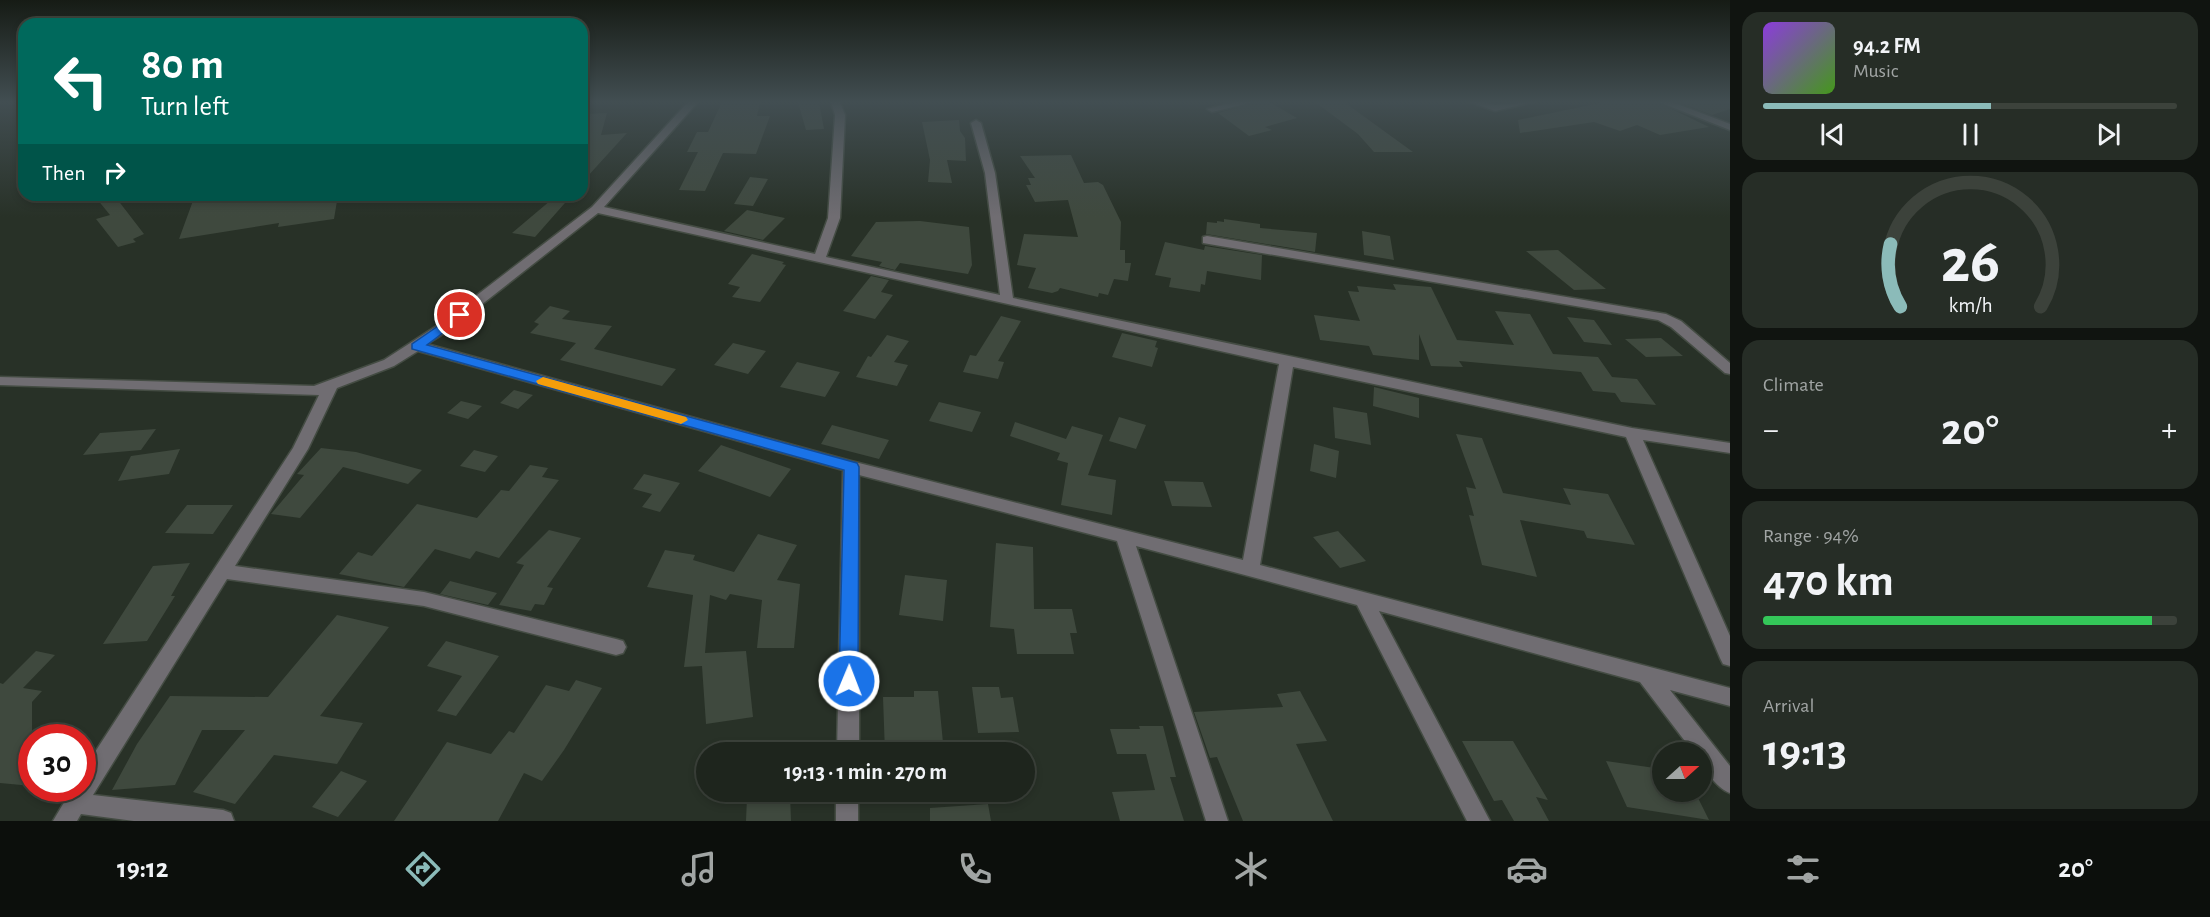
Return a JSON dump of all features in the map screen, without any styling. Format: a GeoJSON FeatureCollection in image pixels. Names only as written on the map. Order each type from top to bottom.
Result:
{"type":"FeatureCollection","features":[{"type":"Feature","properties":{"kind":"street"},"geometry":{"type":"LineString","coordinates":[[0,381],[316,391],[389,363],[417,346],[596,209],[658,140]]}},
{"type":"Feature","properties":{"kind":"street"},"geometry":{"type":"LineString","coordinates":[[819,259],[834,218],[839,140]]}},
{"type":"Feature","properties":{"kind":"street"},"geometry":{"type":"LineString","coordinates":[[981,140],[990,173],[1007,301]]}},
{"type":"Feature","properties":{"kind":"street"},"geometry":{"type":"LineString","coordinates":[[596,209],[1287,361],[1632,433],[1730,448]]}},
{"type":"Feature","properties":{"kind":"street"},"geometry":{"type":"LineString","coordinates":[[1207,240],[1661,317],[1676,324],[1730,370]]}},
{"type":"Feature","properties":{"kind":"street"},"geometry":{"type":"LineString","coordinates":[[417,346],[851,467],[1250,569],[1730,697]]}},
{"type":"Feature","properties":{"kind":"street"},"geometry":{"type":"LineString","coordinates":[[1250,569],[1287,361]]}},
{"type":"Feature","properties":{"kind":"street"},"geometry":{"type":"LineString","coordinates":[[223,821],[70,812],[300,449],[331,385]]}},
{"type":"Feature","properties":{"kind":"street"},"geometry":{"type":"LineString","coordinates":[[1632,433],[1730,658]]}},
{"type":"Feature","properties":{"kind":"street"},"geometry":{"type":"LineString","coordinates":[[848,742],[851,467]]}},
{"type":"Feature","properties":{"kind":"street"},"geometry":{"type":"LineString","coordinates":[[1124,537],[1217,821]]}},
{"type":"Feature","properties":{"kind":"street"},"geometry":{"type":"LineString","coordinates":[[222,571],[424,599],[615,647]]}},
{"type":"Feature","properties":{"kind":"street"},"geometry":{"type":"LineString","coordinates":[[1363,599],[1479,821]]}},
{"type":"Feature","properties":{"kind":"street"},"geometry":{"type":"LineString","coordinates":[[1647,675],[1730,783]]}},
{"type":"Feature","properties":{"kind":"street"},"geometry":{"type":"LineString","coordinates":[[847,802],[847,821]]}},
{"type":"Feature","properties":{"kind":"building"},"geometry":{"type":"Polygon","coordinates":[[[588,140],[620,140],[588,176],[588,140]]]}},
{"type":"Feature","properties":{"kind":"building"},"geometry":{"type":"Polygon","coordinates":[[[693,140],[761,140],[756,154],[723,153],[705,191],[679,190],[698,152],[687,152],[693,140]]]}},
{"type":"Feature","properties":{"kind":"building"},"geometry":{"type":"Polygon","coordinates":[[[926,140],[965,140],[966,161],[947,160],[952,183],[928,182],[930,160],[926,140]]]}},
{"type":"Feature","properties":{"kind":"building"},"geometry":{"type":"Polygon","coordinates":[[[1364,140],[1397,140],[1413,152],[1374,152],[1364,140]]]}},
{"type":"Feature","properties":{"kind":"building"},"geometry":{"type":"Polygon","coordinates":[[[1071,155],[1084,183],[1098,182],[1103,185],[1121,222],[1120,250],[1125,250],[1125,263],[1131,263],[1128,281],[1114,279],[1108,295],[1099,293],[1098,297],[1060,288],[1052,293],[1028,288],[1036,268],[1017,265],[1024,234],[1078,237],[1068,200],[1035,202],[1026,185],[1031,185],[1028,178],[1035,178],[1020,156],[1071,155]]]}},
{"type":"Feature","properties":{"kind":"building"},"geometry":{"type":"Polygon","coordinates":[[[750,177],[768,179],[753,206],[734,204],[750,177]]]}},
{"type":"Feature","properties":{"kind":"building"},"geometry":{"type":"Polygon","coordinates":[[[99,201],[119,201],[144,234],[133,239],[136,242],[118,247],[96,219],[110,215],[99,201]]]}},
{"type":"Feature","properties":{"kind":"building"},"geometry":{"type":"Polygon","coordinates":[[[193,201],[242,201],[242,203],[337,201],[334,219],[278,227],[279,223],[179,239],[193,201]]]}},
{"type":"Feature","properties":{"kind":"building"},"geometry":{"type":"Polygon","coordinates":[[[550,201],[567,201],[535,237],[512,233],[550,201]]]}},
{"type":"Feature","properties":{"kind":"building"},"geometry":{"type":"Polygon","coordinates":[[[747,210],[785,218],[763,240],[724,231],[747,210]]]}},
{"type":"Feature","properties":{"kind":"building"},"geometry":{"type":"Polygon","coordinates":[[[1224,219],[1260,224],[1260,228],[1317,233],[1315,252],[1206,234],[1207,222],[1224,222],[1224,219]]]}},
{"type":"Feature","properties":{"kind":"building"},"geometry":{"type":"Polygon","coordinates":[[[920,221],[969,227],[972,265],[968,274],[900,263],[895,270],[879,266],[882,262],[851,256],[876,222],[920,221]]]}},
{"type":"Feature","properties":{"kind":"building"},"geometry":{"type":"Polygon","coordinates":[[[1362,231],[1390,236],[1394,260],[1364,255],[1362,231]]]}},
{"type":"Feature","properties":{"kind":"building"},"geometry":{"type":"Polygon","coordinates":[[[1165,242],[1204,250],[1205,246],[1262,255],[1261,280],[1207,271],[1205,285],[1201,284],[1200,292],[1169,287],[1171,278],[1155,275],[1165,242]]]}},
{"type":"Feature","properties":{"kind":"building"},"geometry":{"type":"Polygon","coordinates":[[[1558,250],[1606,289],[1574,290],[1526,251],[1558,250]]]}},
{"type":"Feature","properties":{"kind":"building"},"geometry":{"type":"Polygon","coordinates":[[[752,254],[784,262],[782,264],[786,265],[760,302],[732,297],[740,287],[728,284],[752,254]]]}},
{"type":"Feature","properties":{"kind":"building"},"geometry":{"type":"Polygon","coordinates":[[[871,276],[889,280],[881,292],[893,295],[875,319],[843,311],[871,276]]]}},
{"type":"Feature","properties":{"kind":"building"},"geometry":{"type":"Polygon","coordinates":[[[1393,284],[1431,287],[1457,340],[1514,345],[1495,311],[1530,314],[1553,354],[1598,357],[1612,377],[1637,379],[1656,405],[1621,402],[1615,393],[1593,391],[1581,372],[1459,361],[1463,367],[1431,366],[1419,334],[1419,360],[1373,355],[1369,346],[1320,340],[1314,315],[1360,321],[1348,291],[1359,292],[1357,286],[1396,290],[1393,284]]]}},
{"type":"Feature","properties":{"kind":"building"},"geometry":{"type":"Polygon","coordinates":[[[550,306],[570,311],[562,319],[612,326],[594,349],[676,369],[662,386],[560,360],[576,343],[530,333],[539,324],[534,322],[550,306]]]}},
{"type":"Feature","properties":{"kind":"building"},"geometry":{"type":"Polygon","coordinates":[[[1001,316],[1021,321],[998,361],[1004,362],[998,379],[963,372],[970,355],[976,356],[1001,316]]]}},
{"type":"Feature","properties":{"kind":"building"},"geometry":{"type":"Polygon","coordinates":[[[1567,317],[1594,320],[1612,345],[1584,342],[1567,317]]]}},
{"type":"Feature","properties":{"kind":"building"},"geometry":{"type":"Polygon","coordinates":[[[1122,333],[1157,341],[1155,347],[1158,348],[1152,367],[1112,357],[1122,333]]]}},
{"type":"Feature","properties":{"kind":"building"},"geometry":{"type":"Polygon","coordinates":[[[887,335],[909,341],[894,362],[908,365],[897,386],[856,377],[868,356],[871,357],[887,335]]]}},
{"type":"Feature","properties":{"kind":"building"},"geometry":{"type":"Polygon","coordinates":[[[1661,338],[1683,356],[1646,357],[1625,339],[1661,338]]]}},
{"type":"Feature","properties":{"kind":"building"},"geometry":{"type":"Polygon","coordinates":[[[733,343],[766,351],[748,374],[714,365],[733,343]]]}},
{"type":"Feature","properties":{"kind":"building"},"geometry":{"type":"Polygon","coordinates":[[[797,362],[840,372],[825,397],[780,387],[797,362]]]}},
{"type":"Feature","properties":{"kind":"building"},"geometry":{"type":"Polygon","coordinates":[[[1374,387],[1419,398],[1419,418],[1373,406],[1374,387]]]}},
{"type":"Feature","properties":{"kind":"building"},"geometry":{"type":"Polygon","coordinates":[[[514,390],[533,395],[518,409],[500,403],[514,390]]]}},
{"type":"Feature","properties":{"kind":"building"},"geometry":{"type":"Polygon","coordinates":[[[461,401],[482,406],[468,419],[447,413],[461,401]]]}},
{"type":"Feature","properties":{"kind":"building"},"geometry":{"type":"Polygon","coordinates":[[[939,402],[981,412],[972,432],[929,421],[939,402]]]}},
{"type":"Feature","properties":{"kind":"building"},"geometry":{"type":"Polygon","coordinates":[[[1333,407],[1367,413],[1371,445],[1335,438],[1333,407]]]}},
{"type":"Feature","properties":{"kind":"building"},"geometry":{"type":"Polygon","coordinates":[[[1119,417],[1146,425],[1136,449],[1109,441],[1119,417]]]}},
{"type":"Feature","properties":{"kind":"building"},"geometry":{"type":"Polygon","coordinates":[[[1015,422],[1066,439],[1072,426],[1103,435],[1088,475],[1116,480],[1112,515],[1061,505],[1068,463],[1057,460],[1060,453],[1010,436],[1015,422]]]}},
{"type":"Feature","properties":{"kind":"building"},"geometry":{"type":"Polygon","coordinates":[[[832,425],[889,440],[879,459],[821,444],[832,425]]]}},
{"type":"Feature","properties":{"kind":"building"},"geometry":{"type":"Polygon","coordinates":[[[156,429],[141,450],[83,455],[100,433],[156,429]]]}},
{"type":"Feature","properties":{"kind":"building"},"geometry":{"type":"Polygon","coordinates":[[[1456,434],[1482,438],[1503,493],[1571,505],[1563,488],[1608,494],[1635,545],[1587,538],[1584,531],[1520,520],[1537,577],[1482,565],[1469,515],[1474,516],[1466,487],[1476,489],[1456,434]]]}},
{"type":"Feature","properties":{"kind":"building"},"geometry":{"type":"Polygon","coordinates":[[[1314,444],[1339,451],[1336,478],[1310,471],[1314,444]]]}},
{"type":"Feature","properties":{"kind":"building"},"geometry":{"type":"Polygon","coordinates":[[[721,445],[791,469],[770,497],[698,471],[721,445]]]}},
{"type":"Feature","properties":{"kind":"building"},"geometry":{"type":"Polygon","coordinates":[[[321,448],[356,452],[422,470],[408,484],[343,467],[300,518],[271,514],[304,475],[297,474],[321,448]]]}},
{"type":"Feature","properties":{"kind":"building"},"geometry":{"type":"Polygon","coordinates":[[[180,449],[169,474],[118,481],[131,456],[180,449]]]}},
{"type":"Feature","properties":{"kind":"building"},"geometry":{"type":"Polygon","coordinates":[[[474,450],[498,456],[485,472],[460,466],[474,450]]]}},
{"type":"Feature","properties":{"kind":"building"},"geometry":{"type":"Polygon","coordinates":[[[530,465],[548,468],[542,477],[559,480],[499,558],[476,551],[470,559],[435,549],[404,587],[339,574],[358,552],[372,556],[417,504],[477,518],[501,490],[509,491],[530,465]]]}},
{"type":"Feature","properties":{"kind":"building"},"geometry":{"type":"Polygon","coordinates":[[[644,474],[680,483],[660,512],[642,507],[652,494],[633,489],[644,474]]]}},
{"type":"Feature","properties":{"kind":"building"},"geometry":{"type":"Polygon","coordinates":[[[1164,481],[1203,482],[1212,507],[1172,506],[1164,481]]]}},
{"type":"Feature","properties":{"kind":"building"},"geometry":{"type":"Polygon","coordinates":[[[187,505],[233,505],[213,534],[165,533],[187,505]]]}},
{"type":"Feature","properties":{"kind":"building"},"geometry":{"type":"Polygon","coordinates":[[[549,530],[581,538],[547,587],[553,588],[544,605],[535,604],[531,611],[499,605],[524,565],[516,563],[549,530]]]}},
{"type":"Feature","properties":{"kind":"building"},"geometry":{"type":"Polygon","coordinates":[[[1338,531],[1366,561],[1340,568],[1313,537],[1338,531]]]}},
{"type":"Feature","properties":{"kind":"building"},"geometry":{"type":"Polygon","coordinates":[[[758,534],[797,545],[777,580],[800,584],[794,648],[757,648],[762,600],[730,594],[726,600],[710,595],[705,653],[746,651],[753,717],[706,724],[702,666],[684,667],[693,595],[647,587],[665,550],[695,555],[693,560],[734,572],[758,534]]]}},
{"type":"Feature","properties":{"kind":"building"},"geometry":{"type":"Polygon","coordinates":[[[996,543],[1033,547],[1034,609],[1072,609],[1077,633],[1070,633],[1074,654],[1017,654],[1014,629],[990,627],[996,543]]]}},
{"type":"Feature","properties":{"kind":"building"},"geometry":{"type":"Polygon","coordinates":[[[190,563],[171,596],[175,596],[147,641],[103,644],[153,566],[190,563]]]}},
{"type":"Feature","properties":{"kind":"building"},"geometry":{"type":"Polygon","coordinates":[[[905,575],[947,580],[943,621],[899,615],[905,575]]]}},
{"type":"Feature","properties":{"kind":"building"},"geometry":{"type":"Polygon","coordinates":[[[450,581],[497,593],[488,605],[440,594],[450,581]]]}},
{"type":"Feature","properties":{"kind":"building"},"geometry":{"type":"Polygon","coordinates":[[[337,615],[389,627],[320,716],[363,723],[337,764],[274,755],[235,804],[193,792],[245,730],[202,730],[175,785],[112,790],[137,744],[170,696],[268,697],[337,615]]]}},
{"type":"Feature","properties":{"kind":"building"},"geometry":{"type":"Polygon","coordinates":[[[446,641],[499,656],[456,716],[437,711],[462,676],[427,666],[446,641]]]}},
{"type":"Feature","properties":{"kind":"building"},"geometry":{"type":"Polygon","coordinates":[[[36,651],[55,655],[23,688],[42,691],[32,702],[32,724],[18,724],[18,785],[0,783],[0,683],[3,684],[36,651]]]}},
{"type":"Feature","properties":{"kind":"building"},"geometry":{"type":"Polygon","coordinates":[[[576,680],[602,688],[542,781],[524,773],[498,821],[394,821],[447,742],[491,754],[509,731],[514,733],[546,685],[569,691],[576,680]]]}},
{"type":"Feature","properties":{"kind":"building"},"geometry":{"type":"Polygon","coordinates":[[[972,687],[999,687],[1001,698],[1013,697],[1019,732],[978,733],[972,687]]]}},
{"type":"Feature","properties":{"kind":"building"},"geometry":{"type":"Polygon","coordinates":[[[914,691],[938,691],[943,742],[885,742],[883,697],[914,697],[914,691]]]}},
{"type":"Feature","properties":{"kind":"building"},"geometry":{"type":"Polygon","coordinates":[[[1300,691],[1327,741],[1296,744],[1333,821],[1243,821],[1217,757],[1210,758],[1194,712],[1283,707],[1277,694],[1300,691]]]}},
{"type":"Feature","properties":{"kind":"building"},"geometry":{"type":"Polygon","coordinates":[[[1139,726],[1163,726],[1176,777],[1170,777],[1184,821],[1120,821],[1112,792],[1155,790],[1146,754],[1117,754],[1110,729],[1140,729],[1139,726]]]}},
{"type":"Feature","properties":{"kind":"building"},"geometry":{"type":"Polygon","coordinates":[[[1462,741],[1513,741],[1548,800],[1536,797],[1549,821],[1514,821],[1502,800],[1494,801],[1462,741]]]}},
{"type":"Feature","properties":{"kind":"building"},"geometry":{"type":"Polygon","coordinates":[[[1606,761],[1652,768],[1652,802],[1700,802],[1709,820],[1627,807],[1606,761]]]}},
{"type":"Feature","properties":{"kind":"building"},"geometry":{"type":"Polygon","coordinates":[[[341,771],[367,781],[338,817],[312,807],[341,771]]]}},
{"type":"Feature","properties":{"kind":"building"},"geometry":{"type":"Polygon","coordinates":[[[747,802],[790,802],[791,821],[746,821],[747,802]]]}},
{"type":"Feature","properties":{"kind":"building"},"geometry":{"type":"Polygon","coordinates":[[[988,804],[991,821],[930,821],[930,808],[988,804]]]}},
{"type":"Feature","properties":{"kind":"slow traffic"},"geometry":{"type":"LineString","coordinates":[[543,381],[681,420]]}},
{"type":"Feature","properties":{"kind":"route"},"geometry":{"type":"LineString","coordinates":[[460,315],[417,346],[851,467],[849,681]]}}]}
